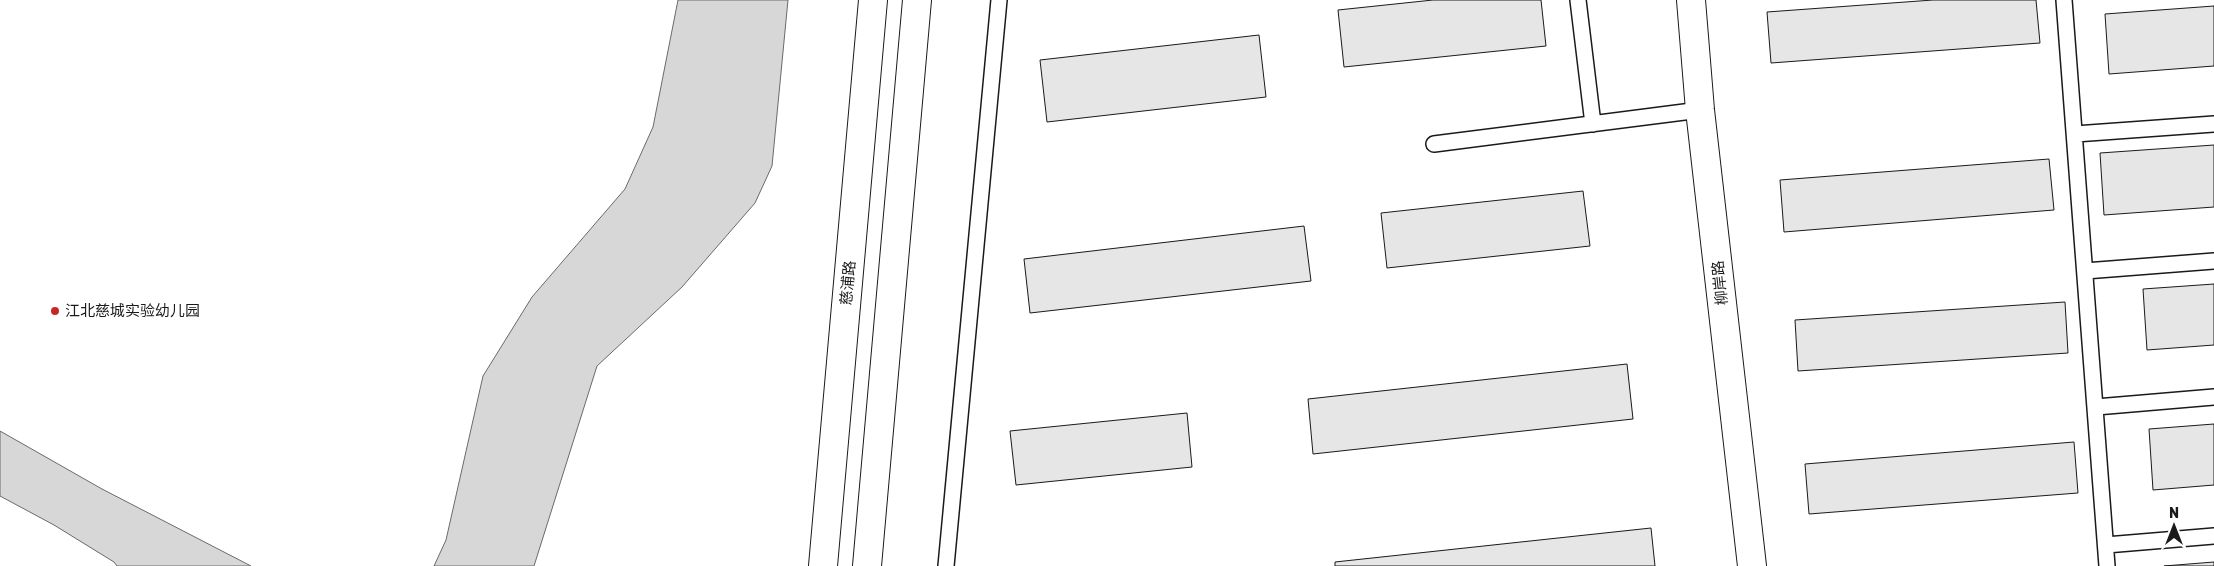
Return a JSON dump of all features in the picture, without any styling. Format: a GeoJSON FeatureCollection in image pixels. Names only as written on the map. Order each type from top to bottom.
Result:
{"type":"FeatureCollection","features":[{"type":"Feature","properties":{"kind":"street","name":"慈浦路"},"geometry":{"type":"LineString","coordinates":[[823,566],[873,0]]}},
{"type":"Feature","properties":{"kind":"street"},"geometry":{"type":"LineString","coordinates":[[867,566],[917,0]]}},
{"type":"Feature","properties":{"kind":"street","name":"柳岸路"},"geometry":{"type":"LineString","coordinates":[[1691,0],[1700,110],[1752,566]]}},
{"type":"Feature","properties":{"kind":"lane"},"geometry":{"type":"LineString","coordinates":[[946,566],[999,0]]}},
{"type":"Feature","properties":{"kind":"lane"},"geometry":{"type":"LineString","coordinates":[[1578,0],[1593,124]]}},
{"type":"Feature","properties":{"kind":"lane"},"geometry":{"type":"LineString","coordinates":[[2064,0],[2107,566]]}},
{"type":"Feature","properties":{"kind":"lane"},"geometry":{"type":"LineString","coordinates":[[1434,144],[1700,110]]}},
{"type":"Feature","properties":{"kind":"lane"},"geometry":{"type":"LineString","coordinates":[[2074,134],[2214,124]]}},
{"type":"Feature","properties":{"kind":"lane"},"geometry":{"type":"LineString","coordinates":[[2085,271],[2214,261]]}},
{"type":"Feature","properties":{"kind":"lane"},"geometry":{"type":"LineString","coordinates":[[2096,407],[2214,397]]}},
{"type":"Feature","properties":{"kind":"lane"},"geometry":{"type":"LineString","coordinates":[[2106,545],[2214,536]]}},
{"type":"Feature","properties":{"kind":"shaded area"},"geometry":{"type":"Polygon","coordinates":[[[678,0],[788,0],[772,166],[755,203],[682,287],[597,366],[534,566],[434,566],[446,540],[483,376],[532,297],[625,189],[653,127],[678,0]]]}},
{"type":"Feature","properties":{"kind":"shaded area"},"geometry":{"type":"Polygon","coordinates":[[[0,431],[102,489],[251,566],[117,566],[114,562],[54,525],[0,496],[0,431]]]}},
{"type":"Feature","properties":{"kind":"building"},"geometry":{"type":"Polygon","coordinates":[[[1433,0],[1541,0],[1546,46],[1344,67],[1338,10],[1433,0]]]}},
{"type":"Feature","properties":{"kind":"building"},"geometry":{"type":"Polygon","coordinates":[[[1933,0],[2036,0],[2040,43],[1771,63],[1767,12],[1933,0]]]}},
{"type":"Feature","properties":{"kind":"building"},"geometry":{"type":"Polygon","coordinates":[[[2214,6],[2214,66],[2109,74],[2105,14],[2214,6]]]}},
{"type":"Feature","properties":{"kind":"building"},"geometry":{"type":"Polygon","coordinates":[[[1259,35],[1266,97],[1047,122],[1040,60],[1259,35]]]}},
{"type":"Feature","properties":{"kind":"building"},"geometry":{"type":"Polygon","coordinates":[[[2214,145],[2214,207],[2104,215],[2100,153],[2214,145]]]}},
{"type":"Feature","properties":{"kind":"building"},"geometry":{"type":"Polygon","coordinates":[[[2049,159],[2054,210],[1784,232],[1780,180],[2049,159]]]}},
{"type":"Feature","properties":{"kind":"building"},"geometry":{"type":"Polygon","coordinates":[[[1583,191],[1590,246],[1387,268],[1381,213],[1583,191]]]}},
{"type":"Feature","properties":{"kind":"building"},"geometry":{"type":"Polygon","coordinates":[[[1304,226],[1311,281],[1030,313],[1024,259],[1304,226]]]}},
{"type":"Feature","properties":{"kind":"building"},"geometry":{"type":"Polygon","coordinates":[[[2214,284],[2214,345],[2147,350],[2143,289],[2214,284]]]}},
{"type":"Feature","properties":{"kind":"building"},"geometry":{"type":"Polygon","coordinates":[[[2065,302],[2068,353],[1798,371],[1795,320],[2065,302]]]}},
{"type":"Feature","properties":{"kind":"building"},"geometry":{"type":"Polygon","coordinates":[[[1627,364],[1633,419],[1313,454],[1308,399],[1627,364]]]}},
{"type":"Feature","properties":{"kind":"building"},"geometry":{"type":"Polygon","coordinates":[[[1187,413],[1192,467],[1016,485],[1010,431],[1187,413]]]}},
{"type":"Feature","properties":{"kind":"building"},"geometry":{"type":"Polygon","coordinates":[[[2214,424],[2214,485],[2153,490],[2149,429],[2214,424]]]}},
{"type":"Feature","properties":{"kind":"building"},"geometry":{"type":"Polygon","coordinates":[[[2074,442],[2078,493],[1809,514],[1805,464],[2074,442]]]}},
{"type":"Feature","properties":{"kind":"building"},"geometry":{"type":"Polygon","coordinates":[[[1651,528],[1655,566],[1335,566],[1335,562],[1651,528]]]}},
{"type":"Feature","properties":{"kind":"building"},"geometry":{"type":"Polygon","coordinates":[[[2214,562],[2214,566],[2164,566],[2214,562]]]}},
{"type":"Feature","properties":{"kind":"place","name":"江北慈城实验幼儿园"},"geometry":{"type":"Point","coordinates":[55,311]}}]}
